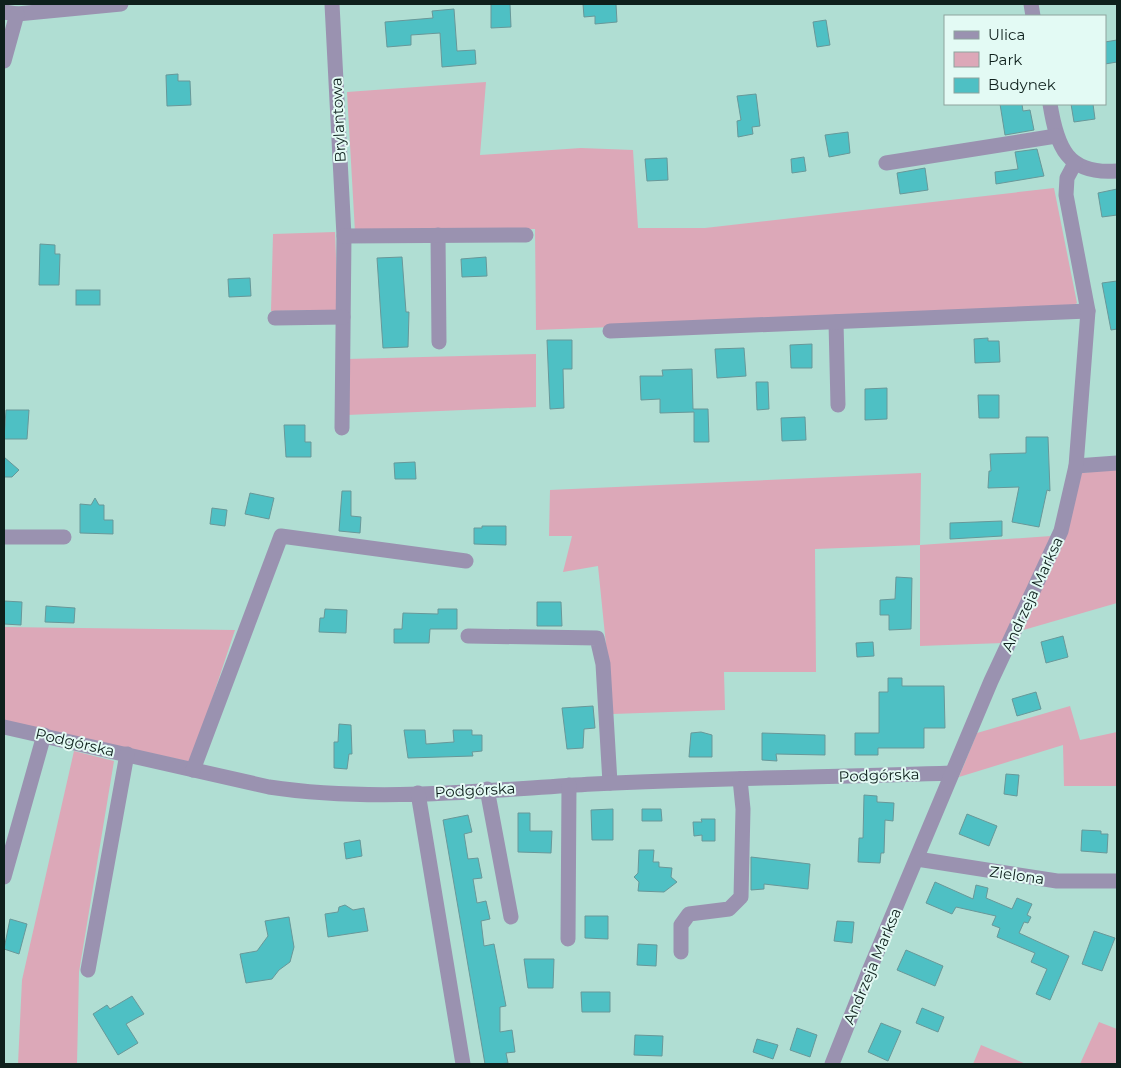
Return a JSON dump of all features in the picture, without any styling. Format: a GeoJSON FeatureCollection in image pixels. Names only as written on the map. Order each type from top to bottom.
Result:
{"type":"FeatureCollection","features":[{"type":"Feature","properties":{"kind":"street"},"geometry":{"type":"LineString","coordinates":[[4,61],[10,13],[121,4]]}},
{"type":"Feature","properties":{"kind":"street","name":"Brylantowa"},"geometry":{"type":"LineString","coordinates":[[332,4],[344,236],[342,428]]}},
{"type":"Feature","properties":{"kind":"street"},"geometry":{"type":"LineString","coordinates":[[1050,105],[1056,136],[1064,151],[1075,163],[1102,172],[1117,171]]}},
{"type":"Feature","properties":{"kind":"street"},"geometry":{"type":"LineString","coordinates":[[886,163],[1056,136]]}},
{"type":"Feature","properties":{"kind":"street","name":"Andrzeja Marksa"},"geometry":{"type":"LineString","coordinates":[[832,1064],[991,681],[1061,530],[1076,466],[1088,311],[1066,195],[1067,178],[1075,163]]}},
{"type":"Feature","properties":{"kind":"street"},"geometry":{"type":"LineString","coordinates":[[438,235],[439,342]]}},
{"type":"Feature","properties":{"kind":"street"},"geometry":{"type":"LineString","coordinates":[[344,236],[526,235]]}},
{"type":"Feature","properties":{"kind":"street"},"geometry":{"type":"LineString","coordinates":[[610,331],[1088,311]]}},
{"type":"Feature","properties":{"kind":"street"},"geometry":{"type":"LineString","coordinates":[[275,318],[343,317]]}},
{"type":"Feature","properties":{"kind":"street"},"geometry":{"type":"LineString","coordinates":[[836,322],[838,405]]}},
{"type":"Feature","properties":{"kind":"street"},"geometry":{"type":"LineString","coordinates":[[1076,466],[1117,463]]}},
{"type":"Feature","properties":{"kind":"street"},"geometry":{"type":"LineString","coordinates":[[193,770],[281,536],[466,561]]}},
{"type":"Feature","properties":{"kind":"street"},"geometry":{"type":"LineString","coordinates":[[4,537],[64,537]]}},
{"type":"Feature","properties":{"kind":"street"},"geometry":{"type":"LineString","coordinates":[[468,636],[597,638],[603,664],[610,783]]}},
{"type":"Feature","properties":{"kind":"street","name":"Podgórska"},"geometry":{"type":"LineString","coordinates":[[4,728],[44,735],[193,770],[313,794],[365,796],[610,783],[952,773]]}},
{"type":"Feature","properties":{"kind":"street"},"geometry":{"type":"LineString","coordinates":[[4,877],[44,735]]}},
{"type":"Feature","properties":{"kind":"street"},"geometry":{"type":"LineString","coordinates":[[88,970],[127,754]]}},
{"type":"Feature","properties":{"kind":"street"},"geometry":{"type":"LineString","coordinates":[[680,952],[681,925],[689,914],[729,909],[741,897],[743,809],[740,779]]}},
{"type":"Feature","properties":{"kind":"street"},"geometry":{"type":"LineString","coordinates":[[568,939],[569,786]]}},
{"type":"Feature","properties":{"kind":"street"},"geometry":{"type":"LineString","coordinates":[[488,789],[511,917]]}},
{"type":"Feature","properties":{"kind":"street"},"geometry":{"type":"LineString","coordinates":[[418,794],[463,1064]]}},
{"type":"Feature","properties":{"kind":"street","name":"Zielona"},"geometry":{"type":"LineString","coordinates":[[917,859],[1057,881],[1117,881]]}},
{"type":"Feature","properties":{"kind":"green space"},"geometry":{"type":"Polygon","coordinates":[[[486,82],[480,155],[581,148],[633,150],[638,228],[705,228],[1054,188],[1077,303],[1068,309],[536,330],[535,229],[355,232],[347,92],[486,82]]]}},
{"type":"Feature","properties":{"kind":"green space"},"geometry":{"type":"Polygon","coordinates":[[[335,232],[338,310],[271,311],[273,234],[335,232]]]}},
{"type":"Feature","properties":{"kind":"green space"},"geometry":{"type":"Polygon","coordinates":[[[536,354],[536,407],[347,415],[347,359],[536,354]]]}},
{"type":"Feature","properties":{"kind":"green space"},"geometry":{"type":"Polygon","coordinates":[[[1117,469],[1117,603],[1020,631],[1082,473],[1117,469]]]}},
{"type":"Feature","properties":{"kind":"green space"},"geometry":{"type":"Polygon","coordinates":[[[921,473],[920,545],[815,549],[816,672],[724,672],[725,710],[613,714],[598,566],[563,572],[572,536],[549,536],[550,490],[921,473]]]}},
{"type":"Feature","properties":{"kind":"green space"},"geometry":{"type":"Polygon","coordinates":[[[1051,536],[1003,643],[920,646],[920,545],[1051,536]]]}},
{"type":"Feature","properties":{"kind":"green space"},"geometry":{"type":"Polygon","coordinates":[[[4,627],[235,630],[191,762],[4,721],[4,627]]]}},
{"type":"Feature","properties":{"kind":"green space"},"geometry":{"type":"Polygon","coordinates":[[[1070,706],[1080,740],[1117,732],[1117,786],[1064,786],[1063,745],[959,777],[977,733],[1070,706]]]}},
{"type":"Feature","properties":{"kind":"green space"},"geometry":{"type":"Polygon","coordinates":[[[74,751],[114,761],[79,972],[77,1064],[18,1064],[22,980],[74,751]]]}},
{"type":"Feature","properties":{"kind":"green space"},"geometry":{"type":"Polygon","coordinates":[[[1099,1022],[1117,1029],[1117,1064],[1080,1064],[1099,1022]]]}},
{"type":"Feature","properties":{"kind":"green space"},"geometry":{"type":"Polygon","coordinates":[[[981,1045],[1026,1064],[973,1064],[981,1045]]]}},
{"type":"Feature","properties":{"kind":"building"},"geometry":{"type":"Polygon","coordinates":[[[491,4],[510,4],[511,27],[491,28],[491,4]]]}},
{"type":"Feature","properties":{"kind":"building"},"geometry":{"type":"Polygon","coordinates":[[[583,4],[616,4],[617,22],[595,24],[595,16],[584,17],[583,4]]]}},
{"type":"Feature","properties":{"kind":"building"},"geometry":{"type":"Polygon","coordinates":[[[454,9],[457,51],[475,50],[476,64],[442,67],[440,33],[411,35],[411,45],[387,47],[385,22],[433,18],[432,11],[454,9]]]}},
{"type":"Feature","properties":{"kind":"building"},"geometry":{"type":"Polygon","coordinates":[[[826,20],[830,45],[817,47],[813,22],[826,20]]]}},
{"type":"Feature","properties":{"kind":"building"},"geometry":{"type":"Polygon","coordinates":[[[1117,40],[1117,62],[1106,64],[1106,42],[1117,40]]]}},
{"type":"Feature","properties":{"kind":"building"},"geometry":{"type":"Polygon","coordinates":[[[178,74],[178,81],[190,81],[191,105],[167,106],[166,75],[178,74]]]}},
{"type":"Feature","properties":{"kind":"building"},"geometry":{"type":"Polygon","coordinates":[[[756,94],[760,126],[752,127],[753,134],[738,137],[737,121],[741,120],[737,96],[756,94]]]}},
{"type":"Feature","properties":{"kind":"building"},"geometry":{"type":"Polygon","coordinates":[[[1000,105],[1022,105],[1023,111],[1030,110],[1034,130],[1005,135],[1000,105]]]}},
{"type":"Feature","properties":{"kind":"building"},"geometry":{"type":"Polygon","coordinates":[[[1071,105],[1093,105],[1095,119],[1074,122],[1071,105]]]}},
{"type":"Feature","properties":{"kind":"building"},"geometry":{"type":"Polygon","coordinates":[[[848,132],[850,153],[829,157],[825,135],[848,132]]]}},
{"type":"Feature","properties":{"kind":"building"},"geometry":{"type":"Polygon","coordinates":[[[1037,149],[1044,176],[996,184],[995,172],[1018,169],[1015,152],[1037,149]]]}},
{"type":"Feature","properties":{"kind":"building"},"geometry":{"type":"Polygon","coordinates":[[[804,157],[806,171],[792,173],[791,159],[804,157]]]}},
{"type":"Feature","properties":{"kind":"building"},"geometry":{"type":"Polygon","coordinates":[[[667,158],[668,180],[647,181],[645,159],[667,158]]]}},
{"type":"Feature","properties":{"kind":"building"},"geometry":{"type":"Polygon","coordinates":[[[925,168],[928,190],[900,194],[897,173],[925,168]]]}},
{"type":"Feature","properties":{"kind":"building"},"geometry":{"type":"Polygon","coordinates":[[[1117,189],[1117,215],[1102,217],[1098,193],[1117,189]]]}},
{"type":"Feature","properties":{"kind":"building"},"geometry":{"type":"Polygon","coordinates":[[[40,244],[55,245],[55,254],[60,254],[59,285],[39,285],[40,244]]]}},
{"type":"Feature","properties":{"kind":"building"},"geometry":{"type":"Polygon","coordinates":[[[402,257],[406,312],[409,312],[408,347],[383,348],[377,258],[402,257]]]}},
{"type":"Feature","properties":{"kind":"building"},"geometry":{"type":"Polygon","coordinates":[[[486,257],[487,276],[462,277],[461,259],[486,257]]]}},
{"type":"Feature","properties":{"kind":"building"},"geometry":{"type":"Polygon","coordinates":[[[250,278],[251,296],[229,297],[228,279],[250,278]]]}},
{"type":"Feature","properties":{"kind":"building"},"geometry":{"type":"Polygon","coordinates":[[[1117,281],[1117,329],[1111,330],[1102,283],[1117,281]]]}},
{"type":"Feature","properties":{"kind":"building"},"geometry":{"type":"Polygon","coordinates":[[[76,290],[100,290],[100,305],[76,305],[76,290]]]}},
{"type":"Feature","properties":{"kind":"building"},"geometry":{"type":"Polygon","coordinates":[[[988,338],[988,341],[999,341],[1000,362],[975,363],[974,339],[988,338]]]}},
{"type":"Feature","properties":{"kind":"building"},"geometry":{"type":"Polygon","coordinates":[[[547,340],[572,340],[572,369],[563,369],[564,408],[550,409],[547,340]]]}},
{"type":"Feature","properties":{"kind":"building"},"geometry":{"type":"Polygon","coordinates":[[[812,344],[812,368],[791,368],[790,345],[812,344]]]}},
{"type":"Feature","properties":{"kind":"building"},"geometry":{"type":"Polygon","coordinates":[[[744,348],[746,376],[717,378],[715,349],[744,348]]]}},
{"type":"Feature","properties":{"kind":"building"},"geometry":{"type":"Polygon","coordinates":[[[692,369],[693,409],[708,409],[709,442],[694,442],[694,412],[660,413],[660,399],[641,400],[640,376],[663,376],[662,370],[692,369]]]}},
{"type":"Feature","properties":{"kind":"building"},"geometry":{"type":"Polygon","coordinates":[[[756,382],[768,382],[769,409],[757,410],[756,382]]]}},
{"type":"Feature","properties":{"kind":"building"},"geometry":{"type":"Polygon","coordinates":[[[887,388],[887,419],[865,420],[865,389],[887,388]]]}},
{"type":"Feature","properties":{"kind":"building"},"geometry":{"type":"Polygon","coordinates":[[[978,395],[999,395],[999,418],[979,418],[978,395]]]}},
{"type":"Feature","properties":{"kind":"building"},"geometry":{"type":"Polygon","coordinates":[[[6,410],[29,410],[27,439],[4,439],[6,410]]]}},
{"type":"Feature","properties":{"kind":"building"},"geometry":{"type":"Polygon","coordinates":[[[805,417],[806,440],[782,441],[781,418],[805,417]]]}},
{"type":"Feature","properties":{"kind":"building"},"geometry":{"type":"Polygon","coordinates":[[[284,425],[305,425],[305,442],[311,442],[311,457],[286,457],[284,425]]]}},
{"type":"Feature","properties":{"kind":"building"},"geometry":{"type":"Polygon","coordinates":[[[1026,437],[1048,437],[1050,491],[1047,490],[1039,527],[1012,522],[1019,487],[988,488],[989,471],[991,471],[990,454],[1026,453],[1026,437]]]}},
{"type":"Feature","properties":{"kind":"building"},"geometry":{"type":"Polygon","coordinates":[[[4,457],[19,470],[12,477],[4,477],[4,457]]]}},
{"type":"Feature","properties":{"kind":"building"},"geometry":{"type":"Polygon","coordinates":[[[415,462],[416,479],[395,479],[394,463],[415,462]]]}},
{"type":"Feature","properties":{"kind":"building"},"geometry":{"type":"Polygon","coordinates":[[[342,491],[351,491],[351,516],[361,517],[360,533],[339,531],[342,491]]]}},
{"type":"Feature","properties":{"kind":"building"},"geometry":{"type":"Polygon","coordinates":[[[250,493],[274,498],[269,519],[245,514],[250,493]]]}},
{"type":"Feature","properties":{"kind":"building"},"geometry":{"type":"Polygon","coordinates":[[[95,498],[99,505],[104,505],[104,520],[113,520],[113,534],[80,533],[80,504],[91,505],[95,498]]]}},
{"type":"Feature","properties":{"kind":"building"},"geometry":{"type":"Polygon","coordinates":[[[212,508],[227,510],[225,526],[210,524],[212,508]]]}},
{"type":"Feature","properties":{"kind":"building"},"geometry":{"type":"Polygon","coordinates":[[[1002,521],[1002,536],[950,539],[950,523],[1002,521]]]}},
{"type":"Feature","properties":{"kind":"building"},"geometry":{"type":"Polygon","coordinates":[[[482,526],[506,526],[506,545],[474,544],[474,528],[482,528],[482,526]]]}},
{"type":"Feature","properties":{"kind":"building"},"geometry":{"type":"Polygon","coordinates":[[[896,577],[912,578],[911,629],[889,630],[889,615],[880,615],[880,600],[895,599],[896,577]]]}},
{"type":"Feature","properties":{"kind":"building"},"geometry":{"type":"Polygon","coordinates":[[[4,601],[22,602],[21,625],[4,624],[4,601]]]}},
{"type":"Feature","properties":{"kind":"building"},"geometry":{"type":"Polygon","coordinates":[[[537,602],[561,602],[562,626],[537,626],[537,602]]]}},
{"type":"Feature","properties":{"kind":"building"},"geometry":{"type":"Polygon","coordinates":[[[46,606],[75,608],[74,623],[45,622],[46,606]]]}},
{"type":"Feature","properties":{"kind":"building"},"geometry":{"type":"Polygon","coordinates":[[[325,609],[347,610],[346,633],[319,632],[320,618],[324,618],[325,609]]]}},
{"type":"Feature","properties":{"kind":"building"},"geometry":{"type":"Polygon","coordinates":[[[438,609],[457,609],[457,629],[430,629],[429,643],[394,643],[394,629],[402,629],[403,613],[438,614],[438,609]]]}},
{"type":"Feature","properties":{"kind":"building"},"geometry":{"type":"Polygon","coordinates":[[[1063,636],[1068,657],[1046,663],[1041,642],[1063,636]]]}},
{"type":"Feature","properties":{"kind":"building"},"geometry":{"type":"Polygon","coordinates":[[[873,642],[874,656],[857,657],[856,643],[873,642]]]}},
{"type":"Feature","properties":{"kind":"building"},"geometry":{"type":"Polygon","coordinates":[[[888,678],[902,678],[902,686],[944,686],[945,728],[924,728],[924,748],[878,748],[878,755],[855,755],[855,733],[879,733],[879,692],[888,692],[888,678]]]}},
{"type":"Feature","properties":{"kind":"building"},"geometry":{"type":"Polygon","coordinates":[[[1036,692],[1041,709],[1017,716],[1012,699],[1036,692]]]}},
{"type":"Feature","properties":{"kind":"building"},"geometry":{"type":"Polygon","coordinates":[[[593,706],[595,728],[584,729],[583,748],[567,749],[562,708],[593,706]]]}},
{"type":"Feature","properties":{"kind":"building"},"geometry":{"type":"Polygon","coordinates":[[[339,724],[351,725],[352,754],[349,754],[347,769],[334,768],[334,742],[338,742],[339,724]]]}},
{"type":"Feature","properties":{"kind":"building"},"geometry":{"type":"Polygon","coordinates":[[[404,730],[425,730],[426,744],[454,742],[453,730],[472,730],[472,735],[482,735],[482,751],[472,752],[473,756],[408,758],[404,730]]]}},
{"type":"Feature","properties":{"kind":"building"},"geometry":{"type":"Polygon","coordinates":[[[701,732],[712,735],[712,757],[689,757],[691,733],[701,732]]]}},
{"type":"Feature","properties":{"kind":"building"},"geometry":{"type":"Polygon","coordinates":[[[762,733],[825,735],[825,755],[776,754],[777,761],[762,760],[762,733]]]}},
{"type":"Feature","properties":{"kind":"building"},"geometry":{"type":"Polygon","coordinates":[[[1006,774],[1019,775],[1017,796],[1004,794],[1006,774]]]}},
{"type":"Feature","properties":{"kind":"building"},"geometry":{"type":"Polygon","coordinates":[[[864,795],[877,796],[877,802],[894,803],[893,821],[885,820],[884,853],[881,853],[880,863],[858,862],[859,838],[863,838],[864,795]]]}},
{"type":"Feature","properties":{"kind":"building"},"geometry":{"type":"Polygon","coordinates":[[[613,809],[613,840],[592,840],[591,810],[613,809]]]}},
{"type":"Feature","properties":{"kind":"building"},"geometry":{"type":"Polygon","coordinates":[[[642,809],[661,809],[662,821],[642,821],[642,809]]]}},
{"type":"Feature","properties":{"kind":"building"},"geometry":{"type":"Polygon","coordinates":[[[518,813],[530,813],[530,831],[552,831],[551,853],[518,852],[518,813]]]}},
{"type":"Feature","properties":{"kind":"building"},"geometry":{"type":"Polygon","coordinates":[[[967,814],[997,826],[989,846],[959,834],[967,814]]]}},
{"type":"Feature","properties":{"kind":"building"},"geometry":{"type":"Polygon","coordinates":[[[468,815],[472,832],[464,834],[468,859],[478,858],[482,878],[473,879],[477,903],[486,901],[490,919],[481,921],[484,946],[494,944],[506,1006],[500,1007],[500,1032],[512,1030],[515,1052],[506,1053],[508,1063],[485,1064],[443,820],[468,815]]]}},
{"type":"Feature","properties":{"kind":"building"},"geometry":{"type":"Polygon","coordinates":[[[701,819],[715,819],[715,841],[702,841],[702,835],[694,836],[693,822],[702,822],[701,819]]]}},
{"type":"Feature","properties":{"kind":"building"},"geometry":{"type":"Polygon","coordinates":[[[1082,830],[1101,831],[1101,834],[1108,834],[1107,853],[1081,851],[1082,830]]]}},
{"type":"Feature","properties":{"kind":"building"},"geometry":{"type":"Polygon","coordinates":[[[360,840],[362,856],[346,859],[344,843],[360,840]]]}},
{"type":"Feature","properties":{"kind":"building"},"geometry":{"type":"Polygon","coordinates":[[[639,850],[654,850],[653,862],[659,862],[659,867],[672,868],[671,877],[677,882],[664,892],[638,891],[639,882],[634,877],[638,873],[639,850]]]}},
{"type":"Feature","properties":{"kind":"building"},"geometry":{"type":"Polygon","coordinates":[[[751,857],[810,864],[808,889],[764,884],[764,889],[751,890],[751,857]]]}},
{"type":"Feature","properties":{"kind":"building"},"geometry":{"type":"Polygon","coordinates":[[[935,882],[973,899],[976,885],[988,888],[986,898],[1012,909],[1017,898],[1032,904],[1027,915],[1031,917],[1028,923],[1024,922],[1019,933],[1069,956],[1050,1000],[1036,994],[1047,969],[1031,962],[1035,953],[997,937],[1000,928],[992,925],[996,916],[956,907],[952,914],[926,903],[935,882]]]}},
{"type":"Feature","properties":{"kind":"building"},"geometry":{"type":"Polygon","coordinates":[[[345,905],[353,910],[364,908],[368,931],[328,937],[325,914],[338,912],[339,907],[345,905]]]}},
{"type":"Feature","properties":{"kind":"building"},"geometry":{"type":"Polygon","coordinates":[[[585,916],[608,916],[608,939],[585,938],[585,916]]]}},
{"type":"Feature","properties":{"kind":"building"},"geometry":{"type":"Polygon","coordinates":[[[289,917],[294,947],[290,962],[279,970],[272,979],[246,983],[240,954],[257,951],[268,936],[265,921],[289,917]]]}},
{"type":"Feature","properties":{"kind":"building"},"geometry":{"type":"Polygon","coordinates":[[[10,919],[27,924],[19,954],[4,949],[10,919]]]}},
{"type":"Feature","properties":{"kind":"building"},"geometry":{"type":"Polygon","coordinates":[[[837,921],[854,922],[852,943],[834,941],[837,921]]]}},
{"type":"Feature","properties":{"kind":"building"},"geometry":{"type":"Polygon","coordinates":[[[1094,931],[1115,938],[1102,971],[1082,964],[1094,931]]]}},
{"type":"Feature","properties":{"kind":"building"},"geometry":{"type":"Polygon","coordinates":[[[638,944],[657,945],[656,966],[637,965],[638,944]]]}},
{"type":"Feature","properties":{"kind":"building"},"geometry":{"type":"Polygon","coordinates":[[[906,950],[943,966],[935,986],[897,970],[906,950]]]}},
{"type":"Feature","properties":{"kind":"building"},"geometry":{"type":"Polygon","coordinates":[[[524,959],[554,959],[553,988],[528,988],[524,959]]]}},
{"type":"Feature","properties":{"kind":"building"},"geometry":{"type":"Polygon","coordinates":[[[581,992],[610,992],[610,1012],[582,1012],[581,992]]]}},
{"type":"Feature","properties":{"kind":"building"},"geometry":{"type":"Polygon","coordinates":[[[132,996],[144,1014],[126,1024],[138,1043],[118,1055],[93,1014],[107,1005],[110,1009],[132,996]]]}},
{"type":"Feature","properties":{"kind":"building"},"geometry":{"type":"Polygon","coordinates":[[[922,1008],[944,1017],[938,1032],[916,1023],[922,1008]]]}},
{"type":"Feature","properties":{"kind":"building"},"geometry":{"type":"Polygon","coordinates":[[[881,1023],[901,1031],[888,1061],[868,1052],[881,1023]]]}},
{"type":"Feature","properties":{"kind":"building"},"geometry":{"type":"Polygon","coordinates":[[[797,1028],[817,1035],[810,1057],[790,1050],[797,1028]]]}},
{"type":"Feature","properties":{"kind":"building"},"geometry":{"type":"Polygon","coordinates":[[[635,1035],[663,1036],[662,1056],[634,1055],[635,1035]]]}},
{"type":"Feature","properties":{"kind":"building"},"geometry":{"type":"Polygon","coordinates":[[[757,1039],[778,1045],[773,1059],[753,1052],[757,1039]]]}}]}
